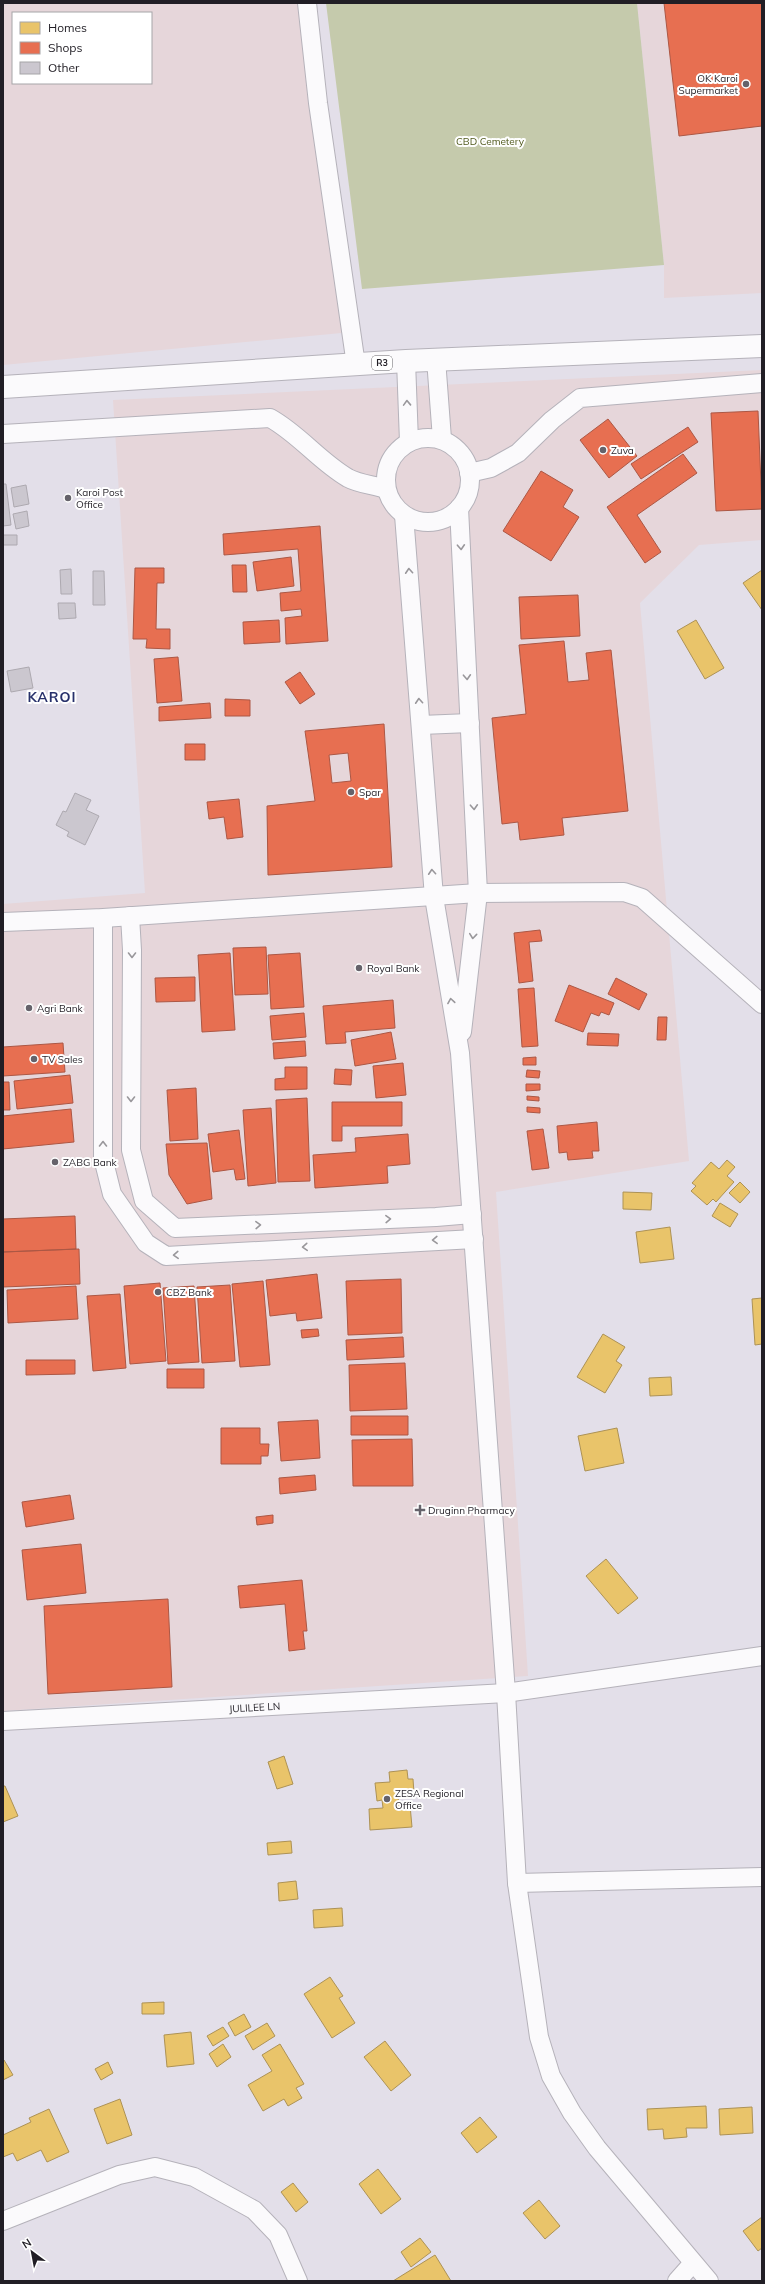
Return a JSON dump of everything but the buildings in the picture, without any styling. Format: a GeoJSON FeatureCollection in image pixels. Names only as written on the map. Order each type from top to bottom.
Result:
{"type":"FeatureCollection","features":[{"type":"Feature","properties":{"kind":"highway","name":"R3"},"geometry":{"type":"LineString","coordinates":[[3,387],[436,359],[762,346]]}},
{"type":"Feature","properties":{"kind":"street"},"geometry":{"type":"LineString","coordinates":[[307,3],[318,103],[356,365]]}},
{"type":"Feature","properties":{"kind":"street"},"geometry":{"type":"LineString","coordinates":[[436,359],[442,439]]}},
{"type":"Feature","properties":{"kind":"street"},"geometry":{"type":"LineString","coordinates":[[406,361],[409,442]]}},
{"type":"Feature","properties":{"kind":"street"},"geometry":{"type":"LineString","coordinates":[[469,473],[491,468],[518,453],[552,420],[580,398],[762,383]]}},
{"type":"Feature","properties":{"kind":"street"},"geometry":{"type":"LineString","coordinates":[[3,434],[270,418],[288,428],[324,461],[349,478],[386,489]]}},
{"type":"Feature","properties":{"kind":"street"},"geometry":{"type":"LineString","coordinates":[[425,437],[442,439],[457,448],[467,463],[470,490],[459,508],[443,519],[423,522],[404,515],[393,503],[386,489],[390,462],[409,442],[425,437]]}},
{"type":"Feature","properties":{"kind":"street"},"geometry":{"type":"LineString","coordinates":[[459,508],[478,893],[460,1053]]}},
{"type":"Feature","properties":{"kind":"street"},"geometry":{"type":"LineString","coordinates":[[404,515],[434,897],[460,1053],[506,1693],[516,1883],[539,2037],[551,2076],[572,2113],[596,2148],[709,2281]]}},
{"type":"Feature","properties":{"kind":"street"},"geometry":{"type":"LineString","coordinates":[[421,725],[470,723]]}},
{"type":"Feature","properties":{"kind":"street"},"geometry":{"type":"LineString","coordinates":[[3,922],[104,918],[478,893],[624,892],[642,898],[762,1004]]}},
{"type":"Feature","properties":{"kind":"street"},"geometry":{"type":"LineString","coordinates":[[130,916],[132,1079],[131,1150],[144,1201],[175,1228],[436,1218],[472,1214]]}},
{"type":"Feature","properties":{"kind":"street"},"geometry":{"type":"LineString","coordinates":[[104,918],[103,1158],[112,1194],[146,1243],[166,1256],[474,1239]]}},
{"type":"Feature","properties":{"kind":"street"},"geometry":{"type":"LineString","coordinates":[[103,1078],[132,1079]]}},
{"type":"Feature","properties":{"kind":"street"},"geometry":{"type":"LineString","coordinates":[[233,1226],[234,1252]]}},
{"type":"Feature","properties":{"kind":"street","name":"JULILEE LN"},"geometry":{"type":"LineString","coordinates":[[3,1721],[506,1693],[762,1656]]}},
{"type":"Feature","properties":{"kind":"street"},"geometry":{"type":"LineString","coordinates":[[516,1883],[762,1877]]}},
{"type":"Feature","properties":{"kind":"street"},"geometry":{"type":"LineString","coordinates":[[3,2221],[119,2175],[155,2167],[194,2177],[254,2210],[278,2235],[298,2281]]}},
{"type":"Feature","properties":{"kind":"street"},"geometry":{"type":"LineString","coordinates":[[677,2281],[693,2263]]}},
{"type":"Feature","properties":{"kind":"shaded area"},"geometry":{"type":"Polygon","coordinates":[[[3,3],[313,3],[352,332],[3,365],[3,3]]]}},
{"type":"Feature","properties":{"kind":"shaded area"},"geometry":{"type":"Polygon","coordinates":[[[637,3],[762,3],[762,293],[664,298],[664,265],[637,3]]]}},
{"type":"Feature","properties":{"kind":"shaded area"},"geometry":{"type":"Polygon","coordinates":[[[762,370],[762,540],[699,545],[640,603],[689,1161],[496,1192],[528,1676],[3,1711],[3,904],[145,893],[113,400],[762,370]]]}},
{"type":"Feature","properties":{"kind":"green space","name":"CBD Cemetery"},"geometry":{"type":"Polygon","coordinates":[[[326,3],[637,3],[664,265],[362,289],[326,3]]]}},
{"type":"Feature","properties":{"kind":"place","name":"OK Karoi Supermarket"},"geometry":{"type":"Point","coordinates":[746,84]}},
{"type":"Feature","properties":{"kind":"place","name":"Zuva"},"geometry":{"type":"Point","coordinates":[603,450]}},
{"type":"Feature","properties":{"kind":"place","name":"Karoi Post Office"},"geometry":{"type":"Point","coordinates":[68,498]}},
{"type":"Feature","properties":{"kind":"place","name":"Spar"},"geometry":{"type":"Point","coordinates":[351,792]}},
{"type":"Feature","properties":{"kind":"place","name":"Royal Bank"},"geometry":{"type":"Point","coordinates":[359,968]}},
{"type":"Feature","properties":{"kind":"place","name":"Agri Bank"},"geometry":{"type":"Point","coordinates":[29,1008]}},
{"type":"Feature","properties":{"kind":"place","name":"TV Sales"},"geometry":{"type":"Point","coordinates":[34,1059]}},
{"type":"Feature","properties":{"kind":"place","name":"ZABG Bank"},"geometry":{"type":"Point","coordinates":[55,1162]}},
{"type":"Feature","properties":{"kind":"place","name":"CBZ Bank"},"geometry":{"type":"Point","coordinates":[158,1292]}},
{"type":"Feature","properties":{"kind":"place","name":"Druginn Pharmacy"},"geometry":{"type":"Point","coordinates":[420,1510]}},
{"type":"Feature","properties":{"kind":"place","name":"ZESA Regional Office"},"geometry":{"type":"Point","coordinates":[387,1799]}},
{"type":"Feature","properties":{"kind":"district","name":"KAROI"},"geometry":{"type":"Point","coordinates":[52,697]}}]}
